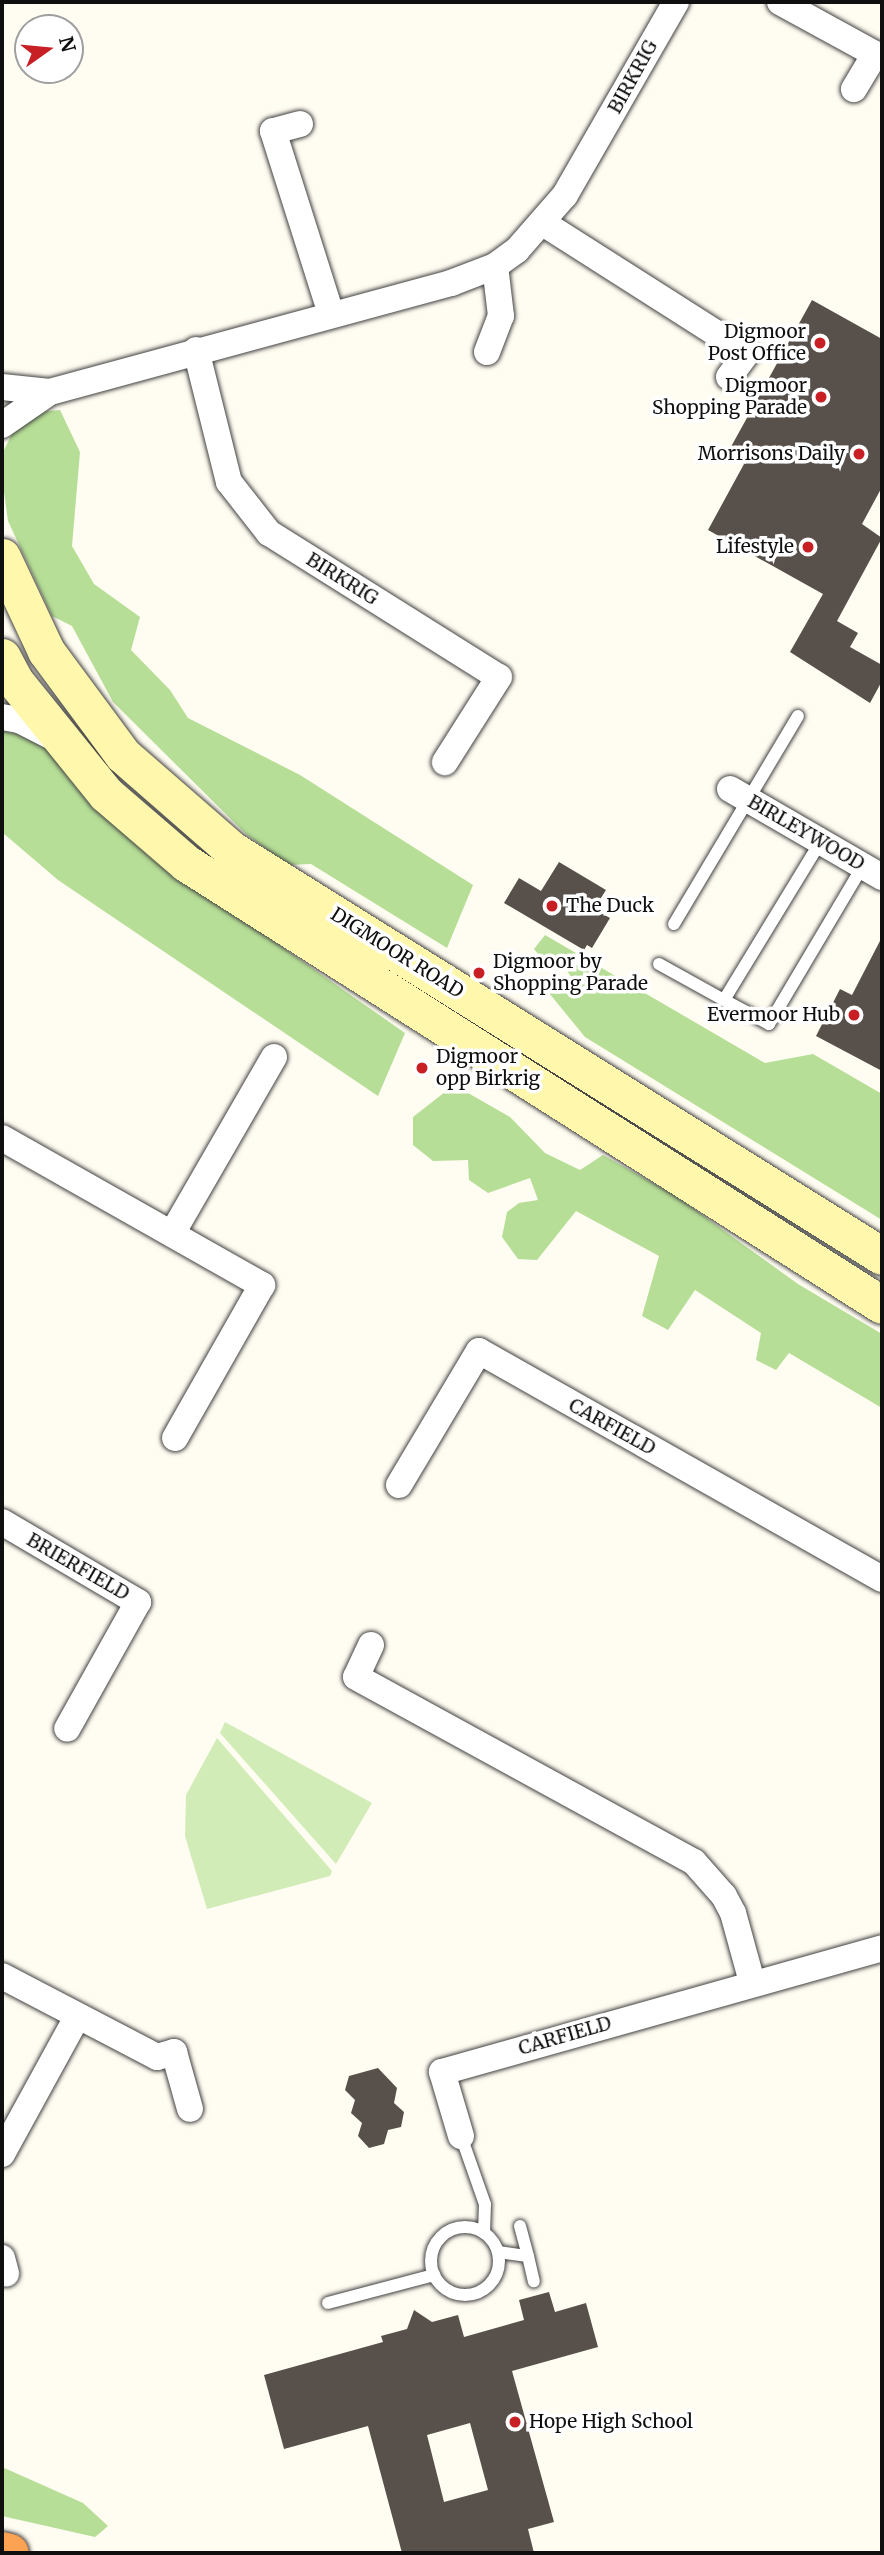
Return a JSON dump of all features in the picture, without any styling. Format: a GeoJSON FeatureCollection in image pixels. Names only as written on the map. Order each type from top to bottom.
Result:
{"type":"FeatureCollection","features":[{"type":"Feature","properties":{"kind":"highway"},"geometry":{"type":"LineString","coordinates":[[2,2551],[10,2553]]}},
{"type":"Feature","properties":{"kind":"street","name":"BIRKRIG"},"geometry":{"type":"LineString","coordinates":[[2,425],[50,392],[196,350],[451,283],[495,266],[543,223],[565,195],[676,2]]}},
{"type":"Feature","properties":{"kind":"street"},"geometry":{"type":"LineString","coordinates":[[780,2],[875,54],[855,89]]}},
{"type":"Feature","properties":{"kind":"street"},"geometry":{"type":"LineString","coordinates":[[300,124],[273,131],[331,314]]}},
{"type":"Feature","properties":{"kind":"street"},"geometry":{"type":"LineString","coordinates":[[543,223],[747,353],[729,377]]}},
{"type":"Feature","properties":{"kind":"street"},"geometry":{"type":"LineString","coordinates":[[487,352],[500,316],[495,266]]}},
{"type":"Feature","properties":{"kind":"street","name":"BIRKRIG"},"geometry":{"type":"LineString","coordinates":[[196,350],[229,482],[269,533],[499,677],[445,762]]}},
{"type":"Feature","properties":{"kind":"street","name":"BIRKRIG"},"geometry":{"type":"LineString","coordinates":[[2,387],[50,392]]}},
{"type":"Feature","properties":{"kind":"street","name":"DIGMOOR ROAD"},"geometry":{"type":"LineString","coordinates":[[2,557],[46,651],[123,755],[232,850],[882,1255]]}},
{"type":"Feature","properties":{"kind":"street","name":"DIGMOOR ROAD"},"geometry":{"type":"LineString","coordinates":[[2,657],[62,743],[106,794],[186,863],[882,1305]]}},
{"type":"Feature","properties":{"kind":"street"},"geometry":{"type":"LineString","coordinates":[[2,717],[19,720],[62,743]]}},
{"type":"Feature","properties":{"kind":"street","name":"BIRLEYWOOD"},"geometry":{"type":"LineString","coordinates":[[740,794],[873,872]]}},
{"type":"Feature","properties":{"kind":"street"},"geometry":{"type":"LineString","coordinates":[[173,1231],[274,1058]]}},
{"type":"Feature","properties":{"kind":"street"},"geometry":{"type":"LineString","coordinates":[[2,1138],[173,1231],[261,1285],[175,1438]]}},
{"type":"Feature","properties":{"kind":"street","name":"CARFIELD"},"geometry":{"type":"LineString","coordinates":[[399,1485],[479,1351],[882,1579]]}},
{"type":"Feature","properties":{"kind":"street","name":"BRIERFIELD"},"geometry":{"type":"LineString","coordinates":[[2,1522],[138,1602],[67,1728]]}},
{"type":"Feature","properties":{"kind":"street"},"geometry":{"type":"LineString","coordinates":[[371,1645],[356,1677],[694,1862],[724,1896],[733,1913],[752,1982]]}},
{"type":"Feature","properties":{"kind":"street","name":"CARFIELD"},"geometry":{"type":"LineString","coordinates":[[461,2136],[442,2072],[752,1982],[882,1948]]}},
{"type":"Feature","properties":{"kind":"street"},"geometry":{"type":"LineString","coordinates":[[2,1976],[76,2019],[157,2057],[174,2052],[190,2109]]}},
{"type":"Feature","properties":{"kind":"street"},"geometry":{"type":"LineString","coordinates":[[2,2154],[76,2019]]}},
{"type":"Feature","properties":{"kind":"lane"},"geometry":{"type":"LineString","coordinates":[[674,924],[740,794],[798,716]]}},
{"type":"Feature","properties":{"kind":"lane"},"geometry":{"type":"LineString","coordinates":[[724,1000],[821,841]]}},
{"type":"Feature","properties":{"kind":"lane"},"geometry":{"type":"LineString","coordinates":[[659,964],[769,1024],[873,872]]}},
{"type":"Feature","properties":{"kind":"lane"},"geometry":{"type":"LineString","coordinates":[[461,2136],[485,2204],[484,2233]]}},
{"type":"Feature","properties":{"kind":"lane"},"geometry":{"type":"LineString","coordinates":[[464,2227],[484,2233],[498,2252],[497,2274],[482,2291],[459,2295],[448,2291],[434,2275],[432,2253],[443,2235],[464,2227]]}},
{"type":"Feature","properties":{"kind":"lane"},"geometry":{"type":"LineString","coordinates":[[520,2227],[534,2281]]}},
{"type":"Feature","properties":{"kind":"lane"},"geometry":{"type":"LineString","coordinates":[[498,2252],[527,2256]]}},
{"type":"Feature","properties":{"kind":"lane"},"geometry":{"type":"LineString","coordinates":[[328,2303],[434,2275]]}},
{"type":"Feature","properties":{"kind":"green space"},"geometry":{"type":"Polygon","coordinates":[[[60,410],[80,452],[72,546],[94,584],[140,617],[131,650],[170,690],[188,718],[300,775],[473,885],[447,948],[311,864],[288,865],[247,835],[113,702],[72,626],[52,616],[8,521],[2,477],[4,450],[15,428],[37,412],[60,410]]]}},
{"type":"Feature","properties":{"kind":"green space"},"geometry":{"type":"Polygon","coordinates":[[[2,731],[38,738],[183,878],[405,1033],[378,1096],[58,880],[3,833],[2,731]]]}},
{"type":"Feature","properties":{"kind":"green space"},"geometry":{"type":"Polygon","coordinates":[[[545,935],[765,1063],[813,1054],[882,1094],[882,1220],[585,1037],[549,993],[581,990],[567,971],[546,964],[534,949],[545,935]]]}},
{"type":"Feature","properties":{"kind":"green space"},"geometry":{"type":"Polygon","coordinates":[[[454,1085],[510,1117],[545,1153],[580,1170],[603,1155],[676,1196],[798,1284],[882,1334],[882,1408],[789,1353],[776,1370],[756,1360],[761,1333],[695,1290],[668,1330],[642,1316],[659,1256],[576,1211],[537,1260],[518,1259],[502,1237],[507,1212],[519,1203],[538,1200],[530,1178],[488,1193],[469,1180],[468,1160],[433,1161],[413,1145],[413,1117],[454,1085]]]}},
{"type":"Feature","properties":{"kind":"green space"},"geometry":{"type":"Polygon","coordinates":[[[225,1722],[372,1803],[336,1864],[220,1733],[225,1722]]]}},
{"type":"Feature","properties":{"kind":"green space"},"geometry":{"type":"Polygon","coordinates":[[[217,1738],[332,1871],[330,1876],[207,1909],[185,1836],[186,1795],[217,1738]]]}},
{"type":"Feature","properties":{"kind":"green space"},"geometry":{"type":"Polygon","coordinates":[[[2,2467],[83,2503],[108,2526],[95,2537],[2,2516],[2,2467]]]}},
{"type":"Feature","properties":{"kind":"building","name":"Digmoor Shopping Parade"},"geometry":{"type":"Polygon","coordinates":[[[812,300],[882,339],[882,487],[862,524],[882,538],[837,621],[858,633],[850,647],[882,665],[882,681],[870,703],[790,652],[823,594],[708,530],[744,464],[727,454],[812,300]]]}},
{"type":"Feature","properties":{"kind":"building","name":"The Duck"},"geometry":{"type":"Polygon","coordinates":[[[559,862],[606,890],[594,909],[610,918],[592,948],[587,945],[584,950],[504,903],[519,878],[541,891],[559,862]]]}},
{"type":"Feature","properties":{"kind":"building","name":"Evermoor Hub"},"geometry":{"type":"Polygon","coordinates":[[[882,937],[882,1071],[816,1036],[840,989],[852,995],[882,937]]]}},
{"type":"Feature","properties":{"kind":"building"},"geometry":{"type":"Polygon","coordinates":[[[378,2068],[397,2088],[394,2103],[404,2112],[401,2127],[388,2130],[384,2144],[369,2148],[358,2136],[362,2123],[351,2113],[355,2100],[345,2090],[349,2076],[378,2068]]]}},
{"type":"Feature","properties":{"kind":"building"},"geometry":{"type":"Polygon","coordinates":[[[549,2292],[555,2312],[586,2303],[598,2347],[512,2371],[554,2522],[528,2529],[534,2553],[402,2553],[368,2426],[284,2449],[264,2375],[383,2342],[381,2336],[407,2329],[414,2310],[432,2322],[458,2315],[464,2337],[524,2320],[519,2300],[549,2292]],[[470,2423],[427,2435],[444,2502],[488,2490],[470,2423]]]}},
{"type":"Feature","properties":{"kind":"place","name":"Digmoor Post Office"},"geometry":{"type":"Point","coordinates":[820,343]}},
{"type":"Feature","properties":{"kind":"place","name":"Digmoor Shopping Parade"},"geometry":{"type":"Point","coordinates":[821,397]}},
{"type":"Feature","properties":{"kind":"place","name":"Morrisons Daily"},"geometry":{"type":"Point","coordinates":[859,454]}},
{"type":"Feature","properties":{"kind":"place","name":"Lifestyle"},"geometry":{"type":"Point","coordinates":[808,547]}},
{"type":"Feature","properties":{"kind":"place","name":"The Duck"},"geometry":{"type":"Point","coordinates":[552,906]}},
{"type":"Feature","properties":{"kind":"place","name":"Digmoor by Shopping Parade"},"geometry":{"type":"Point","coordinates":[479,973]}},
{"type":"Feature","properties":{"kind":"place","name":"Evermoor Hub"},"geometry":{"type":"Point","coordinates":[854,1015]}},
{"type":"Feature","properties":{"kind":"place","name":"Digmoor opp Birkrig"},"geometry":{"type":"Point","coordinates":[422,1068]}},
{"type":"Feature","properties":{"kind":"place","name":"Hope High School"},"geometry":{"type":"Point","coordinates":[515,2422]}}]}
